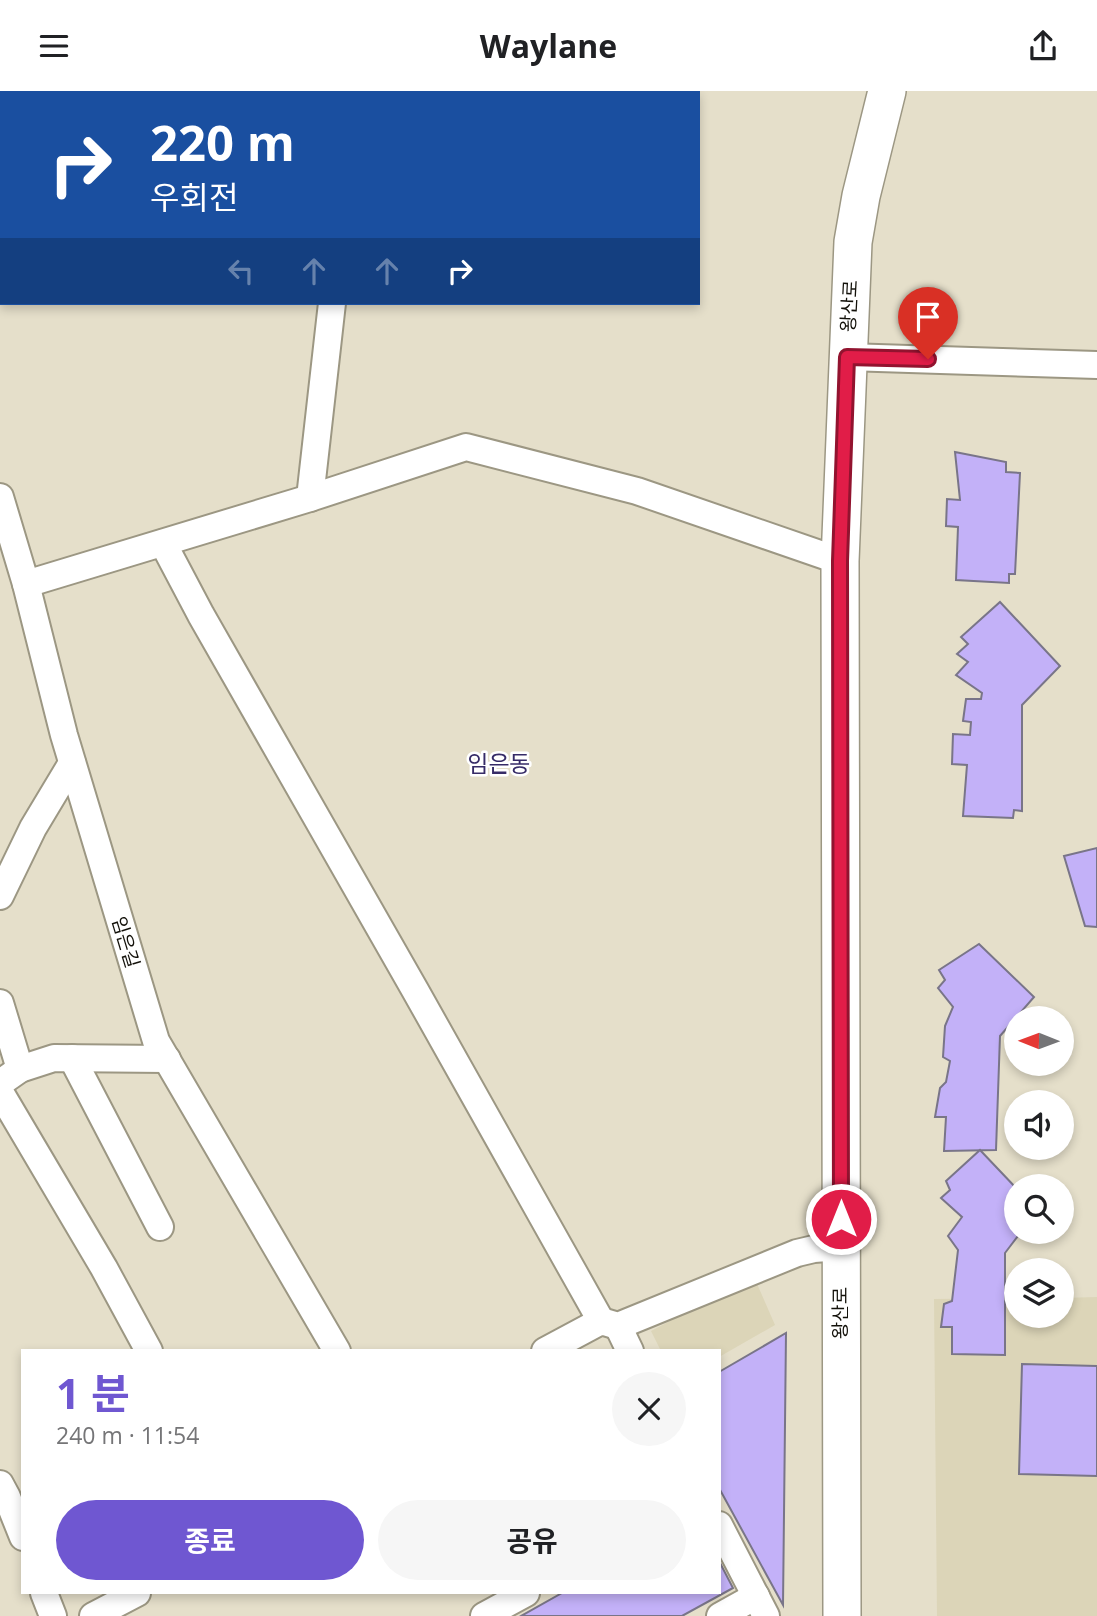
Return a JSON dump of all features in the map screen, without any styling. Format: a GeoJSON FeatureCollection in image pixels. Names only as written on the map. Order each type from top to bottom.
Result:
{"type":"FeatureCollection","features":[{"type":"Feature","properties":{"kind":"street","name":"왕산로"},"geometry":{"type":"LineString","coordinates":[[842,1616],[840,561],[853,242],[861,196],[887,91]]}},
{"type":"Feature","properties":{"kind":"street"},"geometry":{"type":"LineString","coordinates":[[310,498],[332,305]]}},
{"type":"Feature","properties":{"kind":"street"},"geometry":{"type":"LineString","coordinates":[[847,357],[1097,365]]}},
{"type":"Feature","properties":{"kind":"street"},"geometry":{"type":"LineString","coordinates":[[26,584],[310,498],[466,447],[637,491],[840,561]]}},
{"type":"Feature","properties":{"kind":"street","name":"임은길"},"geometry":{"type":"LineString","coordinates":[[0,497],[26,584],[72,763],[156,1041],[336,1349]]}},
{"type":"Feature","properties":{"kind":"street"},"geometry":{"type":"LineString","coordinates":[[163,543],[201,615],[408,978],[609,1324],[628,1349]]}},
{"type":"Feature","properties":{"kind":"street"},"geometry":{"type":"LineString","coordinates":[[0,896],[33,828],[72,763]]}},
{"type":"Feature","properties":{"kind":"street"},"geometry":{"type":"LineString","coordinates":[[0,1003],[7,1071],[54,1058],[167,1059]]}},
{"type":"Feature","properties":{"kind":"street"},"geometry":{"type":"LineString","coordinates":[[72,1058],[160,1227]]}},
{"type":"Feature","properties":{"kind":"street"},"geometry":{"type":"LineString","coordinates":[[0,1092],[104,1268],[148,1349]]}},
{"type":"Feature","properties":{"kind":"street"},"geometry":{"type":"LineString","coordinates":[[550,1349],[797,1253],[841,1247]]}},
{"type":"Feature","properties":{"kind":"street"},"geometry":{"type":"LineString","coordinates":[[0,1484],[21,1532]]}},
{"type":"Feature","properties":{"kind":"street"},"geometry":{"type":"LineString","coordinates":[[720,1616],[761,1606],[721,1529]]}},
{"type":"Feature","properties":{"kind":"street"},"geometry":{"type":"LineString","coordinates":[[44,1594],[53,1616]]}},
{"type":"Feature","properties":{"kind":"street"},"geometry":{"type":"LineString","coordinates":[[93,1616],[135,1594]]}},
{"type":"Feature","properties":{"kind":"street"},"geometry":{"type":"LineString","coordinates":[[486,1609],[524,1594]]}},
{"type":"Feature","properties":{"kind":"shaded area"},"geometry":{"type":"Polygon","coordinates":[[[754,1277],[775,1325],[721,1356],[721,1349],[660,1349],[651,1331],[754,1277]]]}},
{"type":"Feature","properties":{"kind":"shaded area"},"geometry":{"type":"Polygon","coordinates":[[[1097,1297],[1097,1616],[937,1616],[934,1299],[1004,1298],[1004,1328],[1074,1328],[1074,1298],[1097,1297]]]}},
{"type":"Feature","properties":{"kind":"building"},"geometry":{"type":"Polygon","coordinates":[[[955,452],[1006,462],[1006,472],[1020,473],[1015,574],[1009,574],[1009,583],[956,580],[958,527],[946,526],[947,499],[960,500],[955,452]]]}},
{"type":"Feature","properties":{"kind":"building"},"geometry":{"type":"Polygon","coordinates":[[[1000,602],[1060,666],[1022,705],[1022,811],[1014,810],[1013,818],[963,816],[967,765],[952,764],[953,734],[970,735],[971,722],[963,721],[966,699],[981,699],[982,693],[956,675],[968,662],[957,654],[968,644],[961,637],[1000,602]]]}},
{"type":"Feature","properties":{"kind":"building"},"geometry":{"type":"Polygon","coordinates":[[[1097,848],[1097,927],[1085,926],[1064,856],[1097,848]]]}},
{"type":"Feature","properties":{"kind":"building"},"geometry":{"type":"Polygon","coordinates":[[[979,944],[1034,997],[1026,1006],[1004,1006],[1004,1031],[1000,1036],[996,1150],[944,1151],[946,1117],[935,1117],[940,1088],[946,1082],[950,1061],[943,1057],[945,1026],[953,1007],[938,988],[945,980],[939,970],[979,944]]]}},
{"type":"Feature","properties":{"kind":"building"},"geometry":{"type":"Polygon","coordinates":[[[980,1150],[1004,1175],[1004,1244],[1012,1244],[1004,1258],[1005,1355],[952,1354],[952,1327],[941,1327],[944,1304],[952,1301],[958,1250],[948,1236],[962,1217],[941,1198],[950,1190],[946,1181],[980,1150]]]}},
{"type":"Feature","properties":{"kind":"building"},"geometry":{"type":"Polygon","coordinates":[[[786,1333],[783,1605],[721,1492],[721,1371],[786,1333]]]}},
{"type":"Feature","properties":{"kind":"building"},"geometry":{"type":"Polygon","coordinates":[[[1022,1364],[1097,1366],[1097,1476],[1019,1474],[1022,1364]]]}},
{"type":"Feature","properties":{"kind":"building"},"geometry":{"type":"Polygon","coordinates":[[[721,1565],[733,1588],[682,1616],[521,1616],[560,1594],[721,1594],[721,1565]]]}},
{"type":"Feature","properties":{"kind":"district","name":"임은동"},"geometry":{"type":"Point","coordinates":[499,764]}},
{"type":"Feature","properties":{"kind":"route"},"geometry":{"type":"LineString","coordinates":[[841,1219],[840,561],[847,357],[928,359]]}}]}
